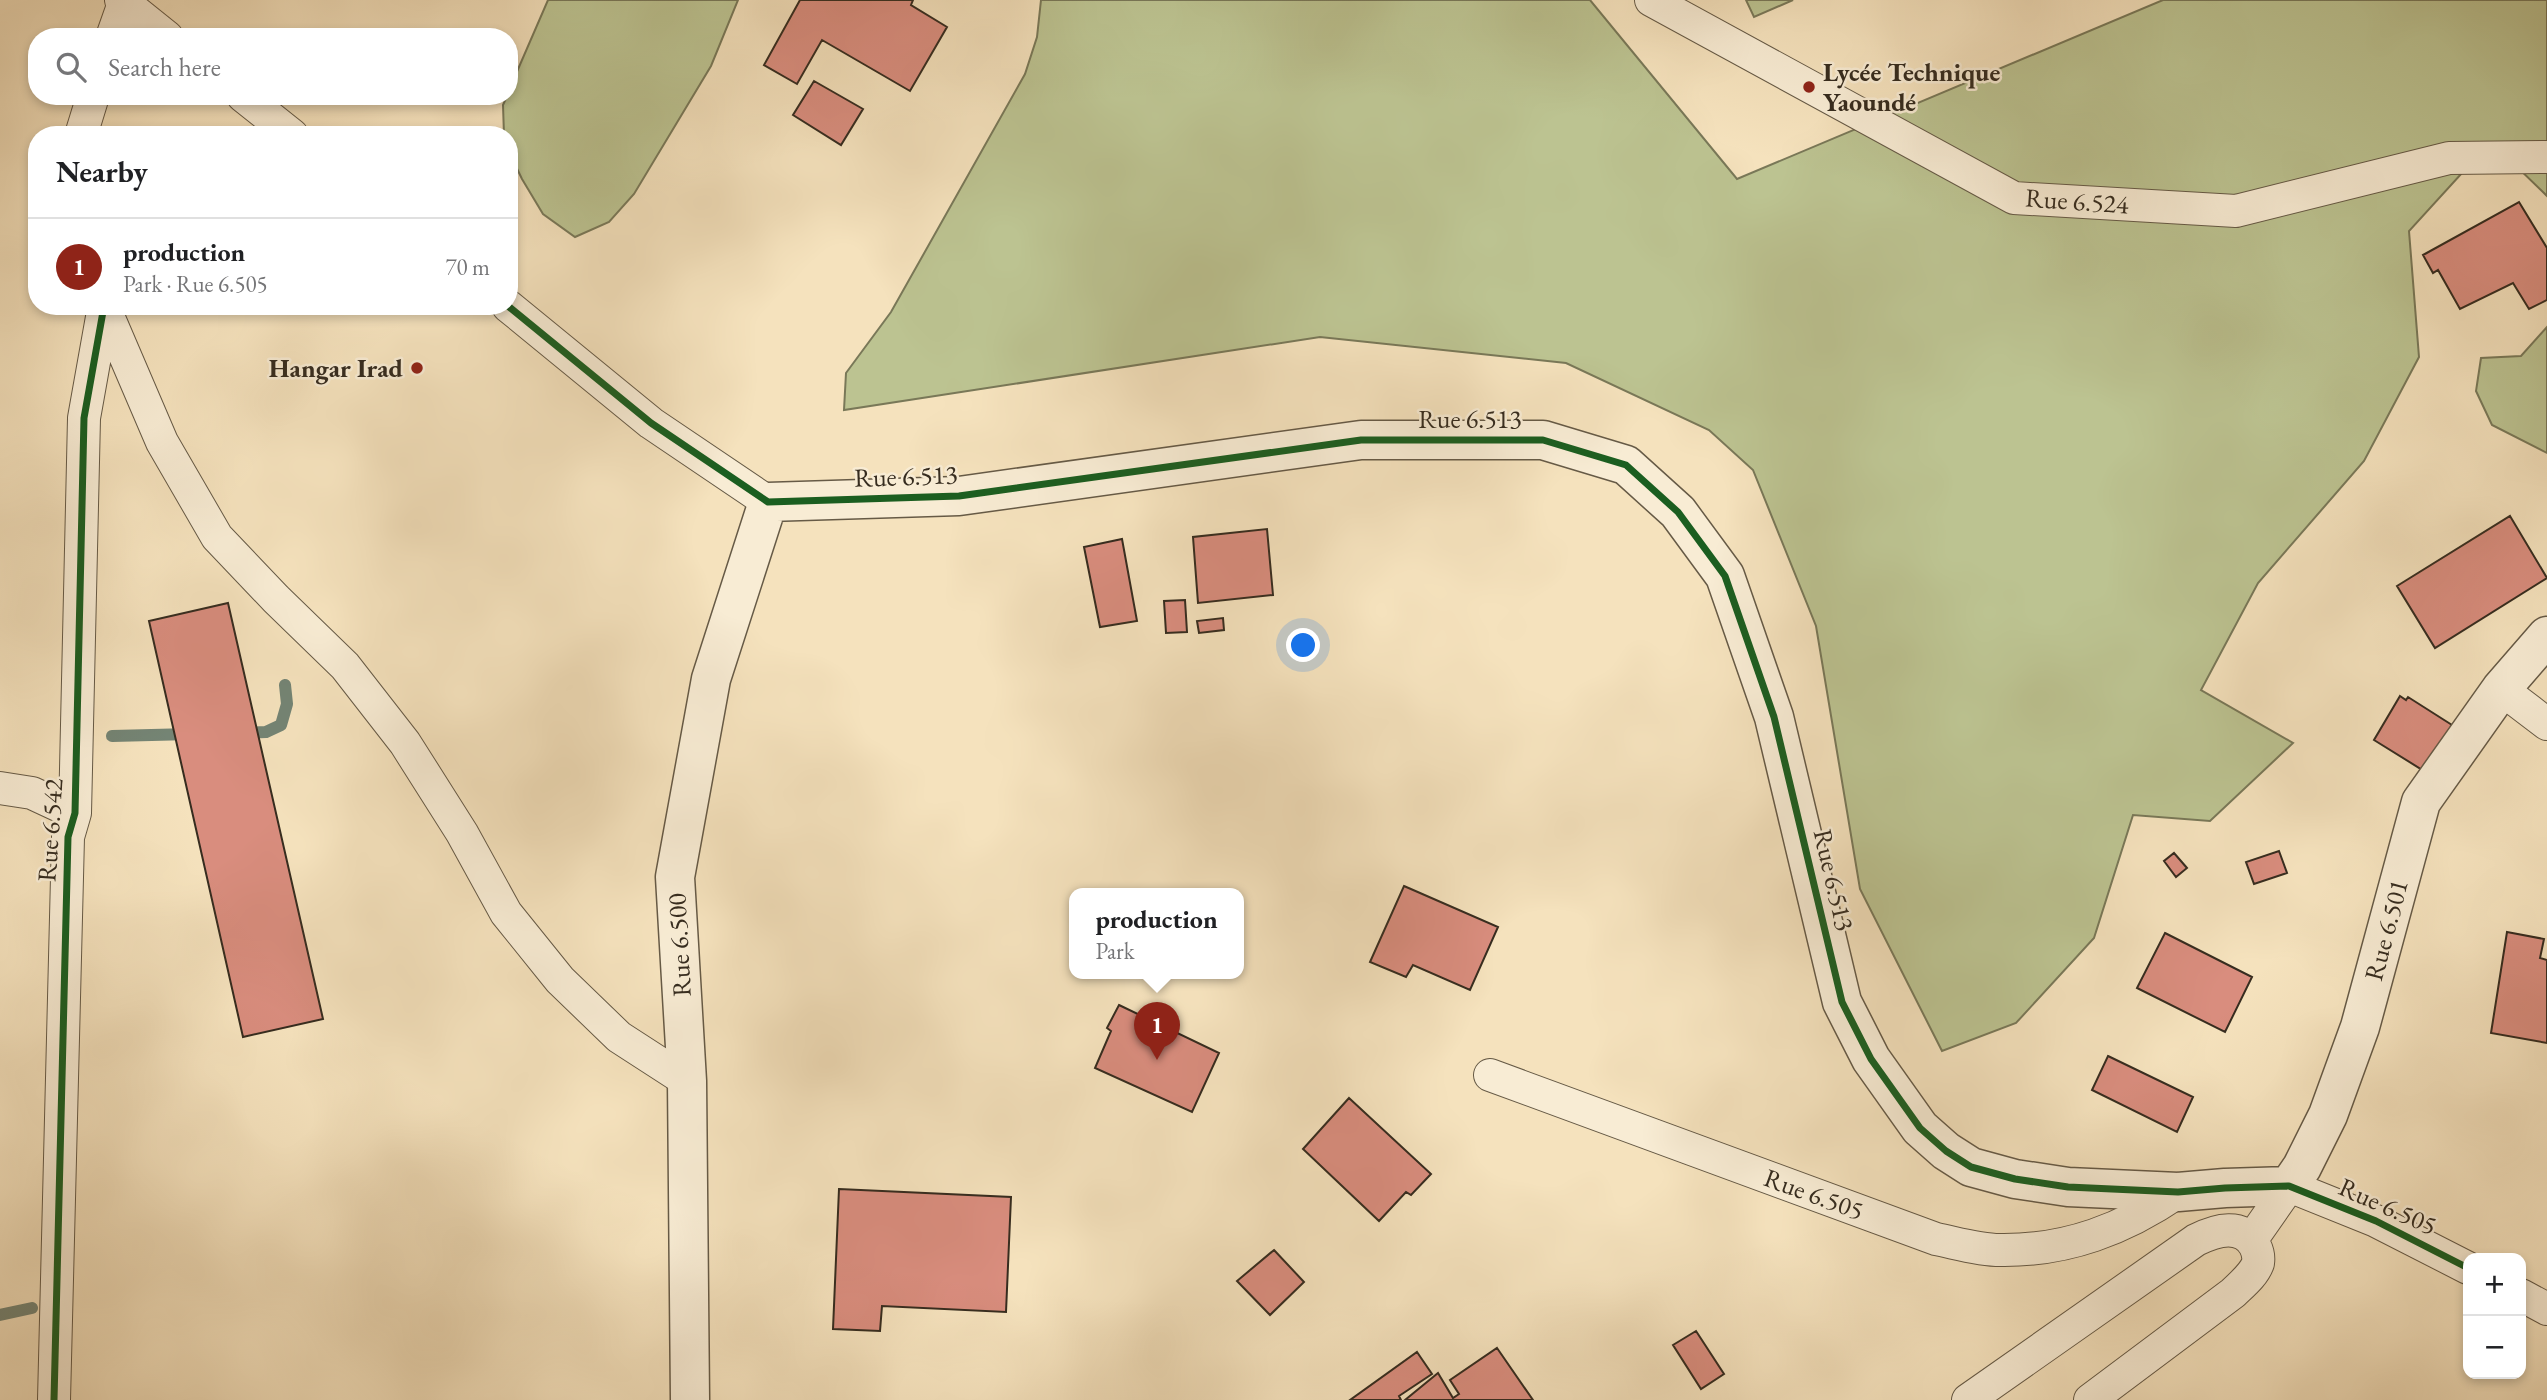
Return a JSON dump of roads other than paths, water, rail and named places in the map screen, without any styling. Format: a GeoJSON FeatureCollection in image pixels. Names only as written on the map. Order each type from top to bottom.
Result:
{"type":"FeatureCollection","features":[{"type":"Feature","properties":{"kind":"street","name":"Rue 6.524"},"geometry":{"type":"LineString","coordinates":[[1651,0],[2014,198],[2236,211],[2449,158],[2547,157]]}},
{"type":"Feature","properties":{"kind":"street"},"geometry":{"type":"LineString","coordinates":[[115,28],[122,1],[156,28]]}},
{"type":"Feature","properties":{"kind":"street"},"geometry":{"type":"LineString","coordinates":[[84,126],[90,105]]}},
{"type":"Feature","properties":{"kind":"street"},"geometry":{"type":"LineString","coordinates":[[254,105],[281,126]]}},
{"type":"Feature","properties":{"kind":"street"},"geometry":{"type":"LineString","coordinates":[[518,314],[651,423],[768,502]]}},
{"type":"Feature","properties":{"kind":"street","name":"Rue 6.542"},"geometry":{"type":"LineString","coordinates":[[54,1400],[68,836],[75,813],[83,418],[103,315]]}},
{"type":"Feature","properties":{"kind":"street"},"geometry":{"type":"LineString","coordinates":[[108,315],[162,442],[217,537],[345,666],[405,744],[455,822],[506,912],[560,980],[619,1037],[687,1080]]}},
{"type":"Feature","properties":{"kind":"street","name":"Rue 6.513"},"geometry":{"type":"LineString","coordinates":[[768,502],[959,496],[1361,440],[1543,440],[1626,465],[1678,512],[1725,576],[1774,717],[1842,1002],[1871,1059],[1920,1128],[1946,1151],[1971,1167],[2015,1179],[2068,1187],[2178,1192],[2289,1186]]}},
{"type":"Feature","properties":{"kind":"street","name":"Rue 6.500"},"geometry":{"type":"LineString","coordinates":[[690,1400],[687,1080],[675,877],[711,679],[768,502]]}},
{"type":"Feature","properties":{"kind":"street","name":"Rue 6.501"},"geometry":{"type":"LineString","coordinates":[[2252,1239],[2302,1167],[2328,1115],[2360,1027],[2421,802],[2501,689],[2547,636]]}},
{"type":"Feature","properties":{"kind":"street"},"geometry":{"type":"LineString","coordinates":[[2501,689],[2547,724]]}},
{"type":"Feature","properties":{"kind":"street"},"geometry":{"type":"LineString","coordinates":[[0,788],[32,793],[75,813]]}},
{"type":"Feature","properties":{"kind":"street","name":"Rue 6.505"},"geometry":{"type":"LineString","coordinates":[[1490,1075],[1936,1239],[1998,1251],[2039,1247],[2101,1234],[2153,1209],[2178,1192]]}},
{"type":"Feature","properties":{"kind":"street","name":"Rue 6.505"},"geometry":{"type":"LineString","coordinates":[[2289,1186],[2376,1221],[2463,1265]]}},
{"type":"Feature","properties":{"kind":"street"},"geometry":{"type":"LineString","coordinates":[[1968,1400],[2196,1240],[2212,1232],[2227,1229],[2245,1233],[2252,1239],[2258,1253],[2258,1264],[2233,1293],[2090,1400]]}},
{"type":"Feature","properties":{"kind":"street"},"geometry":{"type":"LineString","coordinates":[[2526,1298],[2547,1309]]}},
{"type":"Feature","properties":{"kind":"waterway"},"geometry":{"type":"LineString","coordinates":[[241,733],[266,732],[281,725],[287,704],[285,685]]}},
{"type":"Feature","properties":{"kind":"waterway"},"geometry":{"type":"LineString","coordinates":[[112,736],[191,734]]}},
{"type":"Feature","properties":{"kind":"waterway"},"geometry":{"type":"LineString","coordinates":[[0,1315],[32,1308]]}},
{"type":"Feature","properties":{"kind":"place","name":"Lycée Technique Yaoundé"},"geometry":{"type":"Point","coordinates":[1809,87]}},
{"type":"Feature","properties":{"kind":"place","name":"Hangar Irad"},"geometry":{"type":"Point","coordinates":[417,368]}},
{"type":"Feature","properties":{"kind":"place","name":"production"},"geometry":{"type":"Point","coordinates":[1157,1060]}}]}
